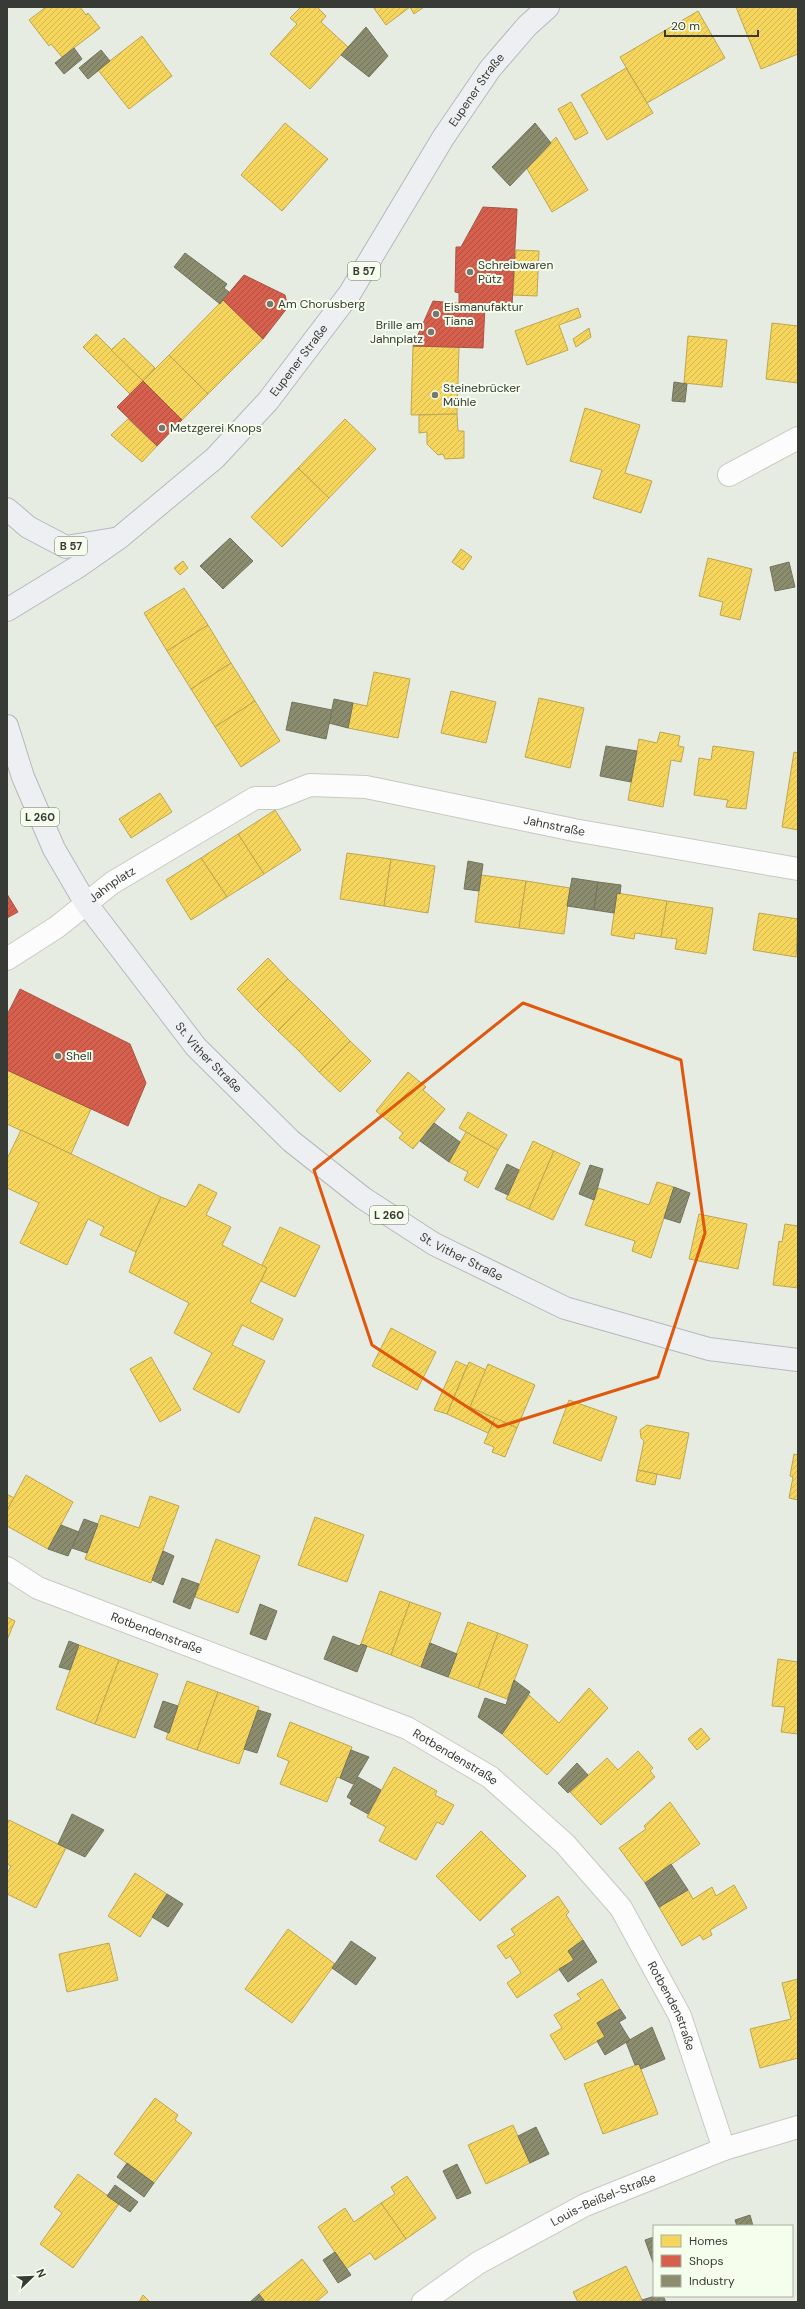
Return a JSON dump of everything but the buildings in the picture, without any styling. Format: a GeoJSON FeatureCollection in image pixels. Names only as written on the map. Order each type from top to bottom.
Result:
{"type":"FeatureCollection","features":[{"type":"Feature","properties":{"kind":"main road","name":"Eupener Straße"},"geometry":{"type":"LineString","coordinates":[[7,610],[79,566],[119,538],[215,458],[268,401],[350,293],[443,138],[490,69],[526,26],[548,7]]}},
{"type":"Feature","properties":{"kind":"main road","name":"B 57"},"geometry":{"type":"LineString","coordinates":[[7,510],[28,527],[66,547],[119,538]]}},
{"type":"Feature","properties":{"kind":"main road","name":"Jahnplatz"},"geometry":{"type":"LineString","coordinates":[[7,726],[23,777],[54,849],[86,902]]}},
{"type":"Feature","properties":{"kind":"main road","name":"St. Vither Straße"},"geometry":{"type":"LineString","coordinates":[[86,902],[201,1052],[291,1141],[363,1198],[428,1240],[565,1308],[709,1349],[798,1360]]}},
{"type":"Feature","properties":{"kind":"street"},"geometry":{"type":"LineString","coordinates":[[729,475],[798,438]]}},
{"type":"Feature","properties":{"kind":"street","name":"Jahnplatz"},"geometry":{"type":"LineString","coordinates":[[86,902],[136,868],[255,798],[277,798],[310,785]]}},
{"type":"Feature","properties":{"kind":"street","name":"Jahnstraße"},"geometry":{"type":"LineString","coordinates":[[310,785],[366,787],[574,830],[798,869]]}},
{"type":"Feature","properties":{"kind":"street"},"geometry":{"type":"LineString","coordinates":[[7,959],[57,926],[86,902]]}},
{"type":"Feature","properties":{"kind":"street","name":"Rotbendenstraße"},"geometry":{"type":"LineString","coordinates":[[7,1568],[38,1588],[407,1728],[490,1777],[565,1844],[621,1908],[680,2016],[724,2148]]}},
{"type":"Feature","properties":{"kind":"street","name":"Louis-Beißel-Straße"},"geometry":{"type":"LineString","coordinates":[[423,2302],[478,2263],[585,2205],[724,2148],[798,2127]]}},
{"type":"Feature","properties":{"kind":"highlighted area"},"geometry":{"type":"Polygon","coordinates":[[[523,1003],[681,1060],[705,1233],[658,1377],[498,1427],[372,1345],[314,1170],[434,1072],[523,1003]]]}},
{"type":"Feature","properties":{"kind":"place","name":"Schreibwaren Pütz"},"geometry":{"type":"Point","coordinates":[470,272]}},
{"type":"Feature","properties":{"kind":"place","name":"Am Chorusberg"},"geometry":{"type":"Point","coordinates":[270,304]}},
{"type":"Feature","properties":{"kind":"place","name":"Eismanufaktur Tiana"},"geometry":{"type":"Point","coordinates":[436,314]}},
{"type":"Feature","properties":{"kind":"place","name":"Brille am Jahnplatz"},"geometry":{"type":"Point","coordinates":[431,332]}},
{"type":"Feature","properties":{"kind":"place","name":"Steinebrücker Mühle"},"geometry":{"type":"Point","coordinates":[435,395]}},
{"type":"Feature","properties":{"kind":"place","name":"Metzgerei Knops"},"geometry":{"type":"Point","coordinates":[162,428]}},
{"type":"Feature","properties":{"kind":"place","name":"Shell"},"geometry":{"type":"Point","coordinates":[58,1056]}}]}
